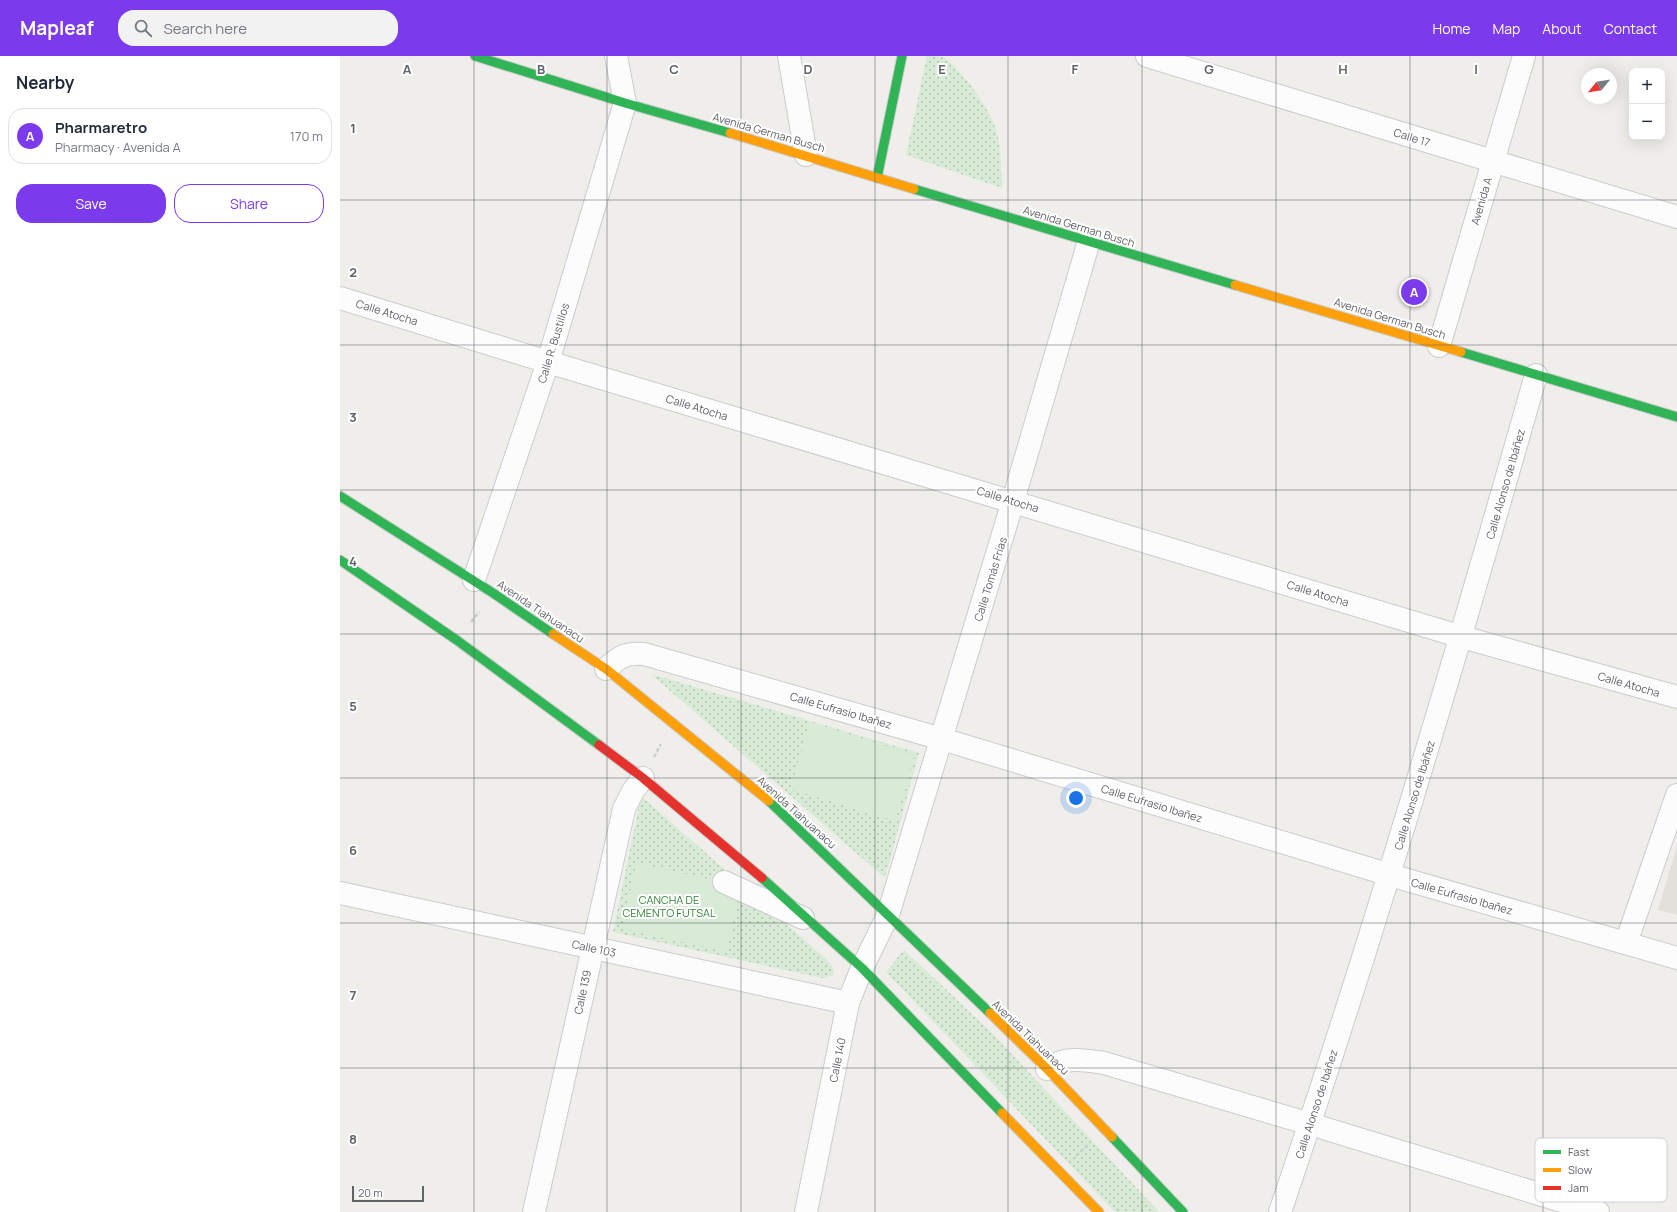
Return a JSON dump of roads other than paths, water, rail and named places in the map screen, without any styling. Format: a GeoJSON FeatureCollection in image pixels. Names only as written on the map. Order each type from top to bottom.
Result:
{"type":"FeatureCollection","features":[{"type":"Feature","properties":{"kind":"main road","name":"Avenida German Busch"},"geometry":{"type":"LineString","coordinates":[[475,56],[624,103],[806,155],[877,178],[1677,417]]}},
{"type":"Feature","properties":{"kind":"main road"},"geometry":{"type":"LineString","coordinates":[[877,178],[902,56]]}},
{"type":"Feature","properties":{"kind":"main road","name":"Avenida Tiahuanacu"},"geometry":{"type":"LineString","coordinates":[[340,496],[474,580],[606,669],[780,810],[1047,1069],[1183,1212]]}},
{"type":"Feature","properties":{"kind":"main road"},"geometry":{"type":"LineString","coordinates":[[340,560],[458,641],[643,778],[733,852],[862,968],[1099,1212]]}},
{"type":"Feature","properties":{"kind":"street"},"geometry":{"type":"LineString","coordinates":[[616,56],[624,103]]}},
{"type":"Feature","properties":{"kind":"street"},"geometry":{"type":"LineString","coordinates":[[789,56],[806,155]]}},
{"type":"Feature","properties":{"kind":"street","name":"Calle 17"},"geometry":{"type":"LineString","coordinates":[[1146,56],[1677,217]]}},
{"type":"Feature","properties":{"kind":"street","name":"Avenida A"},"geometry":{"type":"LineString","coordinates":[[1439,346],[1524,56]]}},
{"type":"Feature","properties":{"kind":"street","name":"Calle R. Bustillos"},"geometry":{"type":"LineString","coordinates":[[474,580],[548,362],[624,103]]}},
{"type":"Feature","properties":{"kind":"street","name":"Calle Tomás Frías"},"geometry":{"type":"LineString","coordinates":[[888,915],[1014,501],[1089,241]]}},
{"type":"Feature","properties":{"kind":"street","name":"Calle Atocha"},"geometry":{"type":"LineString","coordinates":[[340,298],[1462,637],[1677,697]]}},
{"type":"Feature","properties":{"kind":"street","name":"Calle Alonso de Ibáñez"},"geometry":{"type":"LineString","coordinates":[[1280,1212],[1310,1124],[1390,875],[1462,637],[1536,375]]}},
{"type":"Feature","properties":{"kind":"street","name":"Calle Eufrasio Ibañez"},"geometry":{"type":"LineString","coordinates":[[606,669],[617,659],[629,653],[644,654],[942,739],[1390,875],[1677,958]]}},
{"type":"Feature","properties":{"kind":"street","name":"Calle 139"},"geometry":{"type":"LineString","coordinates":[[534,1212],[591,947],[624,809],[633,791],[643,778]]}},
{"type":"Feature","properties":{"kind":"street"},"geometry":{"type":"LineString","coordinates":[[1626,943],[1677,795]]}},
{"type":"Feature","properties":{"kind":"street"},"geometry":{"type":"LineString","coordinates":[[724,882],[811,922]]}},
{"type":"Feature","properties":{"kind":"street","name":"Calle 103"},"geometry":{"type":"LineString","coordinates":[[340,893],[848,1003]]}},
{"type":"Feature","properties":{"kind":"street","name":"Calle 140"},"geometry":{"type":"LineString","coordinates":[[806,1212],[848,1003],[862,968],[888,915]]}},
{"type":"Feature","properties":{"kind":"street"},"geometry":{"type":"LineString","coordinates":[[1047,1069],[1055,1063],[1069,1059],[1104,1063],[1535,1193]]}},
{"type":"Feature","properties":{"kind":"street"},"geometry":{"type":"LineString","coordinates":[[1565,1202],[1598,1212]]}},
{"type":"Feature","properties":{"kind":"place","name":"Pharmaretro"},"geometry":{"type":"Point","coordinates":[1414,292]}},
{"type":"Feature","properties":{"kind":"park label","name":"CANCHA DE CEMENTO FUTSAL"},"geometry":{"type":"Point","coordinates":[669,905]}}]}
